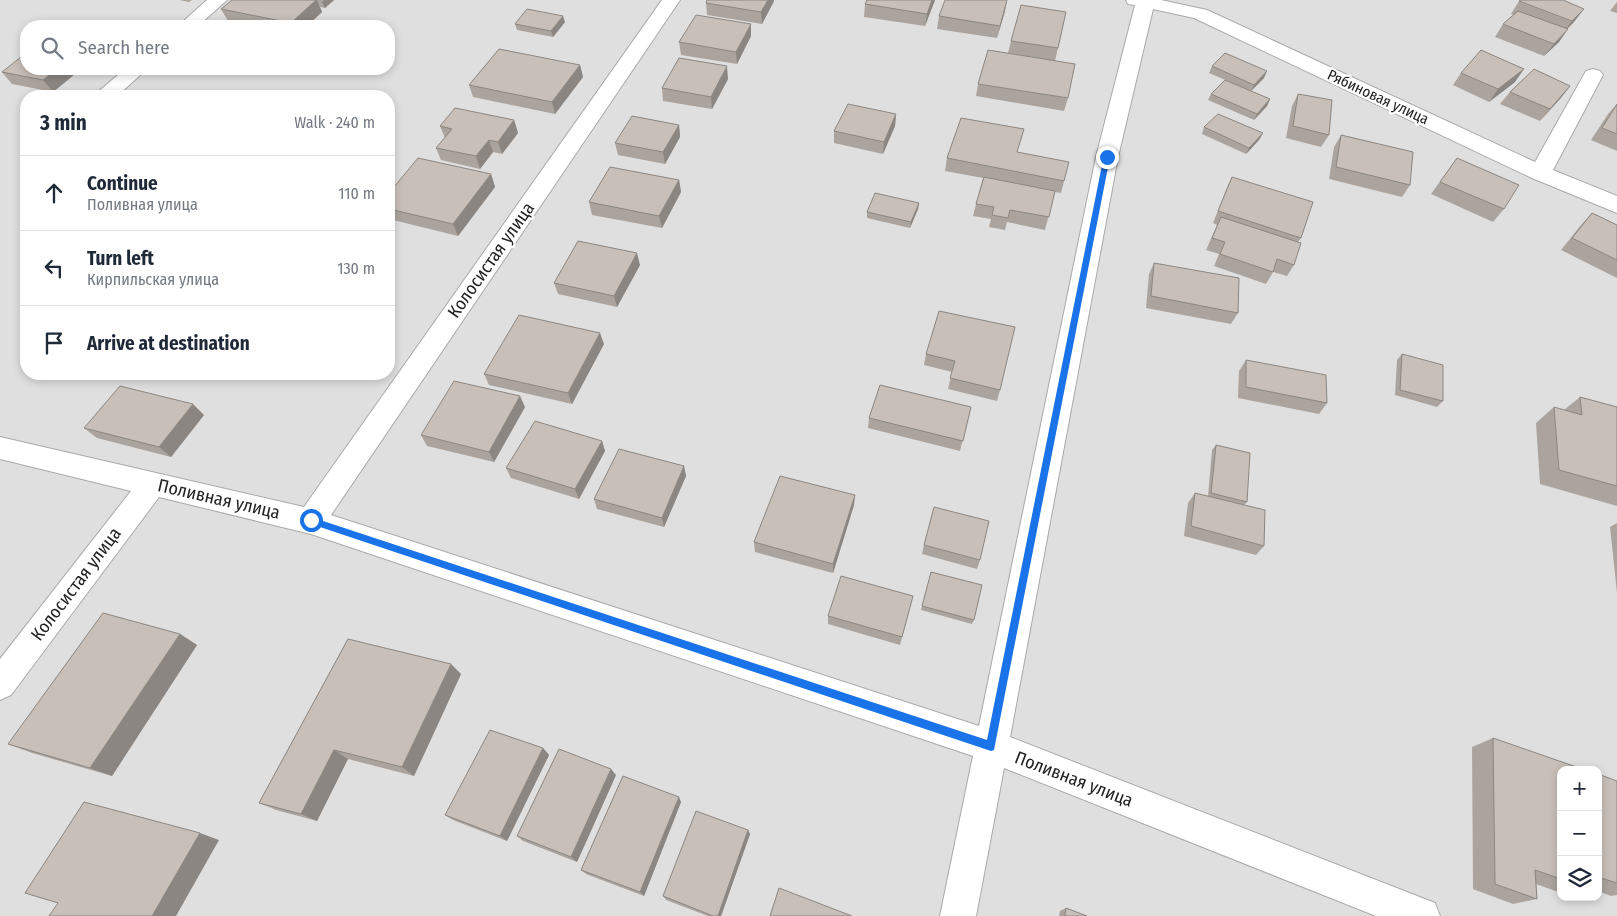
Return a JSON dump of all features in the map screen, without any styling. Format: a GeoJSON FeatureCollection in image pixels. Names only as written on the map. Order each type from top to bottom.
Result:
{"type":"FeatureCollection","features":[{"type":"Feature","properties":{"kind":"street"},"geometry":{"type":"LineString","coordinates":[[194,20],[218,0]]}},
{"type":"Feature","properties":{"kind":"street","name":"Колосистая улица"},"geometry":{"type":"LineString","coordinates":[[311,520],[671,0]]}},
{"type":"Feature","properties":{"kind":"street"},"geometry":{"type":"LineString","coordinates":[[958,916],[1107,157],[1140,1]]}},
{"type":"Feature","properties":{"kind":"street","name":"Рябиновая улица"},"geometry":{"type":"LineString","coordinates":[[1140,1],[1200,14],[1540,173],[1617,205]]}},
{"type":"Feature","properties":{"kind":"street"},"geometry":{"type":"LineString","coordinates":[[112,90],[131,75]]}},
{"type":"Feature","properties":{"kind":"street"},"geometry":{"type":"LineString","coordinates":[[1540,173],[1594,76]]}},
{"type":"Feature","properties":{"kind":"street","name":"Поливная улица"},"geometry":{"type":"LineString","coordinates":[[0,448],[311,520],[991,746],[1422,916]]}},
{"type":"Feature","properties":{"kind":"street","name":"Колосистая улица"},"geometry":{"type":"LineString","coordinates":[[0,684],[152,484]]}},
{"type":"Feature","properties":{"kind":"shaded area"},"geometry":{"type":"Polygon","coordinates":[[[0,0],[1617,0],[1617,916],[0,916],[0,0]]]}},
{"type":"Feature","properties":{"kind":"building"},"geometry":{"type":"Polygon","coordinates":[[[232,0],[316,0],[294,20],[276,20],[221,9],[232,0]]]}},
{"type":"Feature","properties":{"kind":"building"},"geometry":{"type":"Polygon","coordinates":[[[707,0],[768,0],[761,12],[706,3],[707,0]]]}},
{"type":"Feature","properties":{"kind":"building"},"geometry":{"type":"Polygon","coordinates":[[[867,0],[932,0],[927,14],[865,4],[867,0]]]}},
{"type":"Feature","properties":{"kind":"building"},"geometry":{"type":"Polygon","coordinates":[[[945,0],[1007,0],[1000,26],[939,16],[945,0]]]}},
{"type":"Feature","properties":{"kind":"building"},"geometry":{"type":"Polygon","coordinates":[[[1563,0],[1584,9],[1572,21],[1519,1],[1563,0]]]}},
{"type":"Feature","properties":{"kind":"building"},"geometry":{"type":"Polygon","coordinates":[[[1021,5],[1066,12],[1058,48],[1011,41],[1021,5]]]}},
{"type":"Feature","properties":{"kind":"building"},"geometry":{"type":"Polygon","coordinates":[[[527,9],[563,16],[551,31],[515,24],[527,9]]]}},
{"type":"Feature","properties":{"kind":"building"},"geometry":{"type":"Polygon","coordinates":[[[1518,11],[1568,29],[1554,44],[1503,24],[1518,11]]]}},
{"type":"Feature","properties":{"kind":"building"},"geometry":{"type":"Polygon","coordinates":[[[696,15],[751,24],[736,52],[679,42],[696,15]]]}},
{"type":"Feature","properties":{"kind":"building"},"geometry":{"type":"Polygon","coordinates":[[[499,49],[580,65],[552,102],[469,85],[499,49]]]}},
{"type":"Feature","properties":{"kind":"building"},"geometry":{"type":"Polygon","coordinates":[[[988,50],[1075,64],[1068,98],[978,84],[988,50]]]}},
{"type":"Feature","properties":{"kind":"building"},"geometry":{"type":"Polygon","coordinates":[[[1481,50],[1524,69],[1498,89],[1461,73],[1481,50]]]}},
{"type":"Feature","properties":{"kind":"building"},"geometry":{"type":"Polygon","coordinates":[[[1225,53],[1267,71],[1254,85],[1212,66],[1225,53]]]}},
{"type":"Feature","properties":{"kind":"building"},"geometry":{"type":"Polygon","coordinates":[[[20,58],[20,75],[49,75],[43,80],[2,72],[20,58]]]}},
{"type":"Feature","properties":{"kind":"building"},"geometry":{"type":"Polygon","coordinates":[[[679,58],[727,66],[711,97],[662,88],[679,58]]]}},
{"type":"Feature","properties":{"kind":"building"},"geometry":{"type":"Polygon","coordinates":[[[1534,69],[1570,86],[1550,109],[1510,92],[1534,69]]]}},
{"type":"Feature","properties":{"kind":"building"},"geometry":{"type":"Polygon","coordinates":[[[1225,80],[1270,99],[1257,114],[1211,94],[1225,80]]]}},
{"type":"Feature","properties":{"kind":"building"},"geometry":{"type":"Polygon","coordinates":[[[1298,94],[1332,100],[1329,135],[1293,126],[1298,94]]]}},
{"type":"Feature","properties":{"kind":"building"},"geometry":{"type":"Polygon","coordinates":[[[848,104],[896,114],[884,142],[834,131],[848,104]]]}},
{"type":"Feature","properties":{"kind":"building"},"geometry":{"type":"Polygon","coordinates":[[[1617,104],[1617,134],[1602,128],[1617,104]]]}},
{"type":"Feature","properties":{"kind":"building"},"geometry":{"type":"Polygon","coordinates":[[[455,108],[514,120],[498,142],[489,140],[476,156],[436,148],[452,129],[440,126],[455,108]]]}},
{"type":"Feature","properties":{"kind":"building"},"geometry":{"type":"Polygon","coordinates":[[[1218,114],[1263,133],[1249,148],[1204,127],[1218,114]]]}},
{"type":"Feature","properties":{"kind":"building"},"geometry":{"type":"Polygon","coordinates":[[[632,116],[679,125],[663,152],[615,143],[632,116]]]}},
{"type":"Feature","properties":{"kind":"building"},"geometry":{"type":"Polygon","coordinates":[[[961,118],[1024,129],[1017,152],[1069,162],[1064,181],[947,158],[961,118]]]}},
{"type":"Feature","properties":{"kind":"building"},"geometry":{"type":"Polygon","coordinates":[[[1341,135],[1413,152],[1410,185],[1336,167],[1341,135]]]}},
{"type":"Feature","properties":{"kind":"building"},"geometry":{"type":"Polygon","coordinates":[[[418,158],[491,174],[453,224],[395,210],[395,186],[418,158]]]}},
{"type":"Feature","properties":{"kind":"building"},"geometry":{"type":"Polygon","coordinates":[[[1457,158],[1519,185],[1504,209],[1440,182],[1457,158]]]}},
{"type":"Feature","properties":{"kind":"building"},"geometry":{"type":"Polygon","coordinates":[[[610,167],[679,180],[659,216],[589,202],[610,167]]]}},
{"type":"Feature","properties":{"kind":"building"},"geometry":{"type":"Polygon","coordinates":[[[984,177],[1055,191],[1049,217],[1010,210],[1008,218],[992,215],[994,207],[976,204],[984,177]]]}},
{"type":"Feature","properties":{"kind":"building"},"geometry":{"type":"Polygon","coordinates":[[[1232,177],[1313,202],[1301,238],[1218,211],[1232,177]]]}},
{"type":"Feature","properties":{"kind":"building"},"geometry":{"type":"Polygon","coordinates":[[[875,193],[919,203],[911,222],[867,212],[875,193]]]}},
{"type":"Feature","properties":{"kind":"building"},"geometry":{"type":"Polygon","coordinates":[[[1592,213],[1617,225],[1617,260],[1572,238],[1592,213]]]}},
{"type":"Feature","properties":{"kind":"building"},"geometry":{"type":"Polygon","coordinates":[[[1221,217],[1301,243],[1294,265],[1277,259],[1273,272],[1220,254],[1225,242],[1212,238],[1221,217]]]}},
{"type":"Feature","properties":{"kind":"building"},"geometry":{"type":"Polygon","coordinates":[[[578,241],[637,253],[614,296],[554,283],[578,241]]]}},
{"type":"Feature","properties":{"kind":"building"},"geometry":{"type":"Polygon","coordinates":[[[1154,263],[1239,278],[1238,313],[1151,296],[1154,263]]]}},
{"type":"Feature","properties":{"kind":"building"},"geometry":{"type":"Polygon","coordinates":[[[939,311],[1015,327],[1000,390],[950,378],[955,361],[926,354],[939,311]]]}},
{"type":"Feature","properties":{"kind":"building"},"geometry":{"type":"Polygon","coordinates":[[[519,315],[600,333],[568,393],[484,374],[519,315]]]}},
{"type":"Feature","properties":{"kind":"building"},"geometry":{"type":"Polygon","coordinates":[[[1402,354],[1443,365],[1443,401],[1400,390],[1402,354]]]}},
{"type":"Feature","properties":{"kind":"building"},"geometry":{"type":"Polygon","coordinates":[[[1246,360],[1326,375],[1327,403],[1246,387],[1246,360]]]}},
{"type":"Feature","properties":{"kind":"building"},"geometry":{"type":"Polygon","coordinates":[[[454,381],[520,396],[489,452],[421,435],[454,381]]]}},
{"type":"Feature","properties":{"kind":"building"},"geometry":{"type":"Polygon","coordinates":[[[880,385],[971,407],[963,441],[869,418],[880,385]]]}},
{"type":"Feature","properties":{"kind":"building"},"geometry":{"type":"Polygon","coordinates":[[[120,386],[193,404],[159,447],[84,428],[120,386]]]}},
{"type":"Feature","properties":{"kind":"building"},"geometry":{"type":"Polygon","coordinates":[[[1580,397],[1617,407],[1617,486],[1559,470],[1554,407],[1582,415],[1580,397]]]}},
{"type":"Feature","properties":{"kind":"building"},"geometry":{"type":"Polygon","coordinates":[[[535,421],[602,441],[575,489],[506,468],[535,421]]]}},
{"type":"Feature","properties":{"kind":"building"},"geometry":{"type":"Polygon","coordinates":[[[1216,445],[1250,453],[1247,502],[1211,493],[1216,445]]]}},
{"type":"Feature","properties":{"kind":"building"},"geometry":{"type":"Polygon","coordinates":[[[619,449],[684,466],[662,518],[594,499],[619,449]]]}},
{"type":"Feature","properties":{"kind":"building"},"geometry":{"type":"Polygon","coordinates":[[[780,476],[855,495],[833,564],[754,542],[780,476]]]}},
{"type":"Feature","properties":{"kind":"building"},"geometry":{"type":"Polygon","coordinates":[[[1195,493],[1265,510],[1264,546],[1191,526],[1195,493]]]}},
{"type":"Feature","properties":{"kind":"building"},"geometry":{"type":"Polygon","coordinates":[[[934,507],[989,521],[980,560],[924,545],[934,507]]]}},
{"type":"Feature","properties":{"kind":"building"},"geometry":{"type":"Polygon","coordinates":[[[931,572],[982,585],[974,620],[922,606],[931,572]]]}},
{"type":"Feature","properties":{"kind":"building"},"geometry":{"type":"Polygon","coordinates":[[[841,576],[913,596],[902,637],[828,616],[841,576]]]}},
{"type":"Feature","properties":{"kind":"building"},"geometry":{"type":"Polygon","coordinates":[[[103,613],[180,634],[90,768],[8,744],[103,613]]]}},
{"type":"Feature","properties":{"kind":"building"},"geometry":{"type":"Polygon","coordinates":[[[348,639],[451,664],[402,767],[334,750],[301,814],[259,803],[348,639]]]}},
{"type":"Feature","properties":{"kind":"building"},"geometry":{"type":"Polygon","coordinates":[[[490,730],[543,748],[500,836],[445,815],[490,730]]]}},
{"type":"Feature","properties":{"kind":"building"},"geometry":{"type":"Polygon","coordinates":[[[1493,738],[1574,766],[1557,766],[1557,878],[1535,870],[1537,899],[1495,884],[1493,738]]]}},
{"type":"Feature","properties":{"kind":"building"},"geometry":{"type":"Polygon","coordinates":[[[559,749],[611,769],[571,857],[517,836],[559,749]]]}},
{"type":"Feature","properties":{"kind":"building"},"geometry":{"type":"Polygon","coordinates":[[[1602,775],[1617,781],[1617,883],[1602,878],[1602,775]]]}},
{"type":"Feature","properties":{"kind":"building"},"geometry":{"type":"Polygon","coordinates":[[[623,776],[679,797],[640,892],[581,870],[623,776]]]}},
{"type":"Feature","properties":{"kind":"building"},"geometry":{"type":"Polygon","coordinates":[[[84,802],[200,833],[152,916],[49,916],[58,903],[25,893],[84,802]]]}},
{"type":"Feature","properties":{"kind":"building"},"geometry":{"type":"Polygon","coordinates":[[[696,811],[748,830],[718,916],[713,916],[663,896],[696,811]]]}},
{"type":"Feature","properties":{"kind":"building"},"geometry":{"type":"Polygon","coordinates":[[[779,888],[852,916],[770,916],[779,888]]]}},
{"type":"Feature","properties":{"kind":"building"},"geometry":{"type":"Polygon","coordinates":[[[1066,908],[1087,916],[1065,916],[1066,908]]]}},
{"type":"Feature","properties":{"kind":"route"},"geometry":{"type":"LineString","coordinates":[[311,520],[991,746],[1107,157]]}}]}
